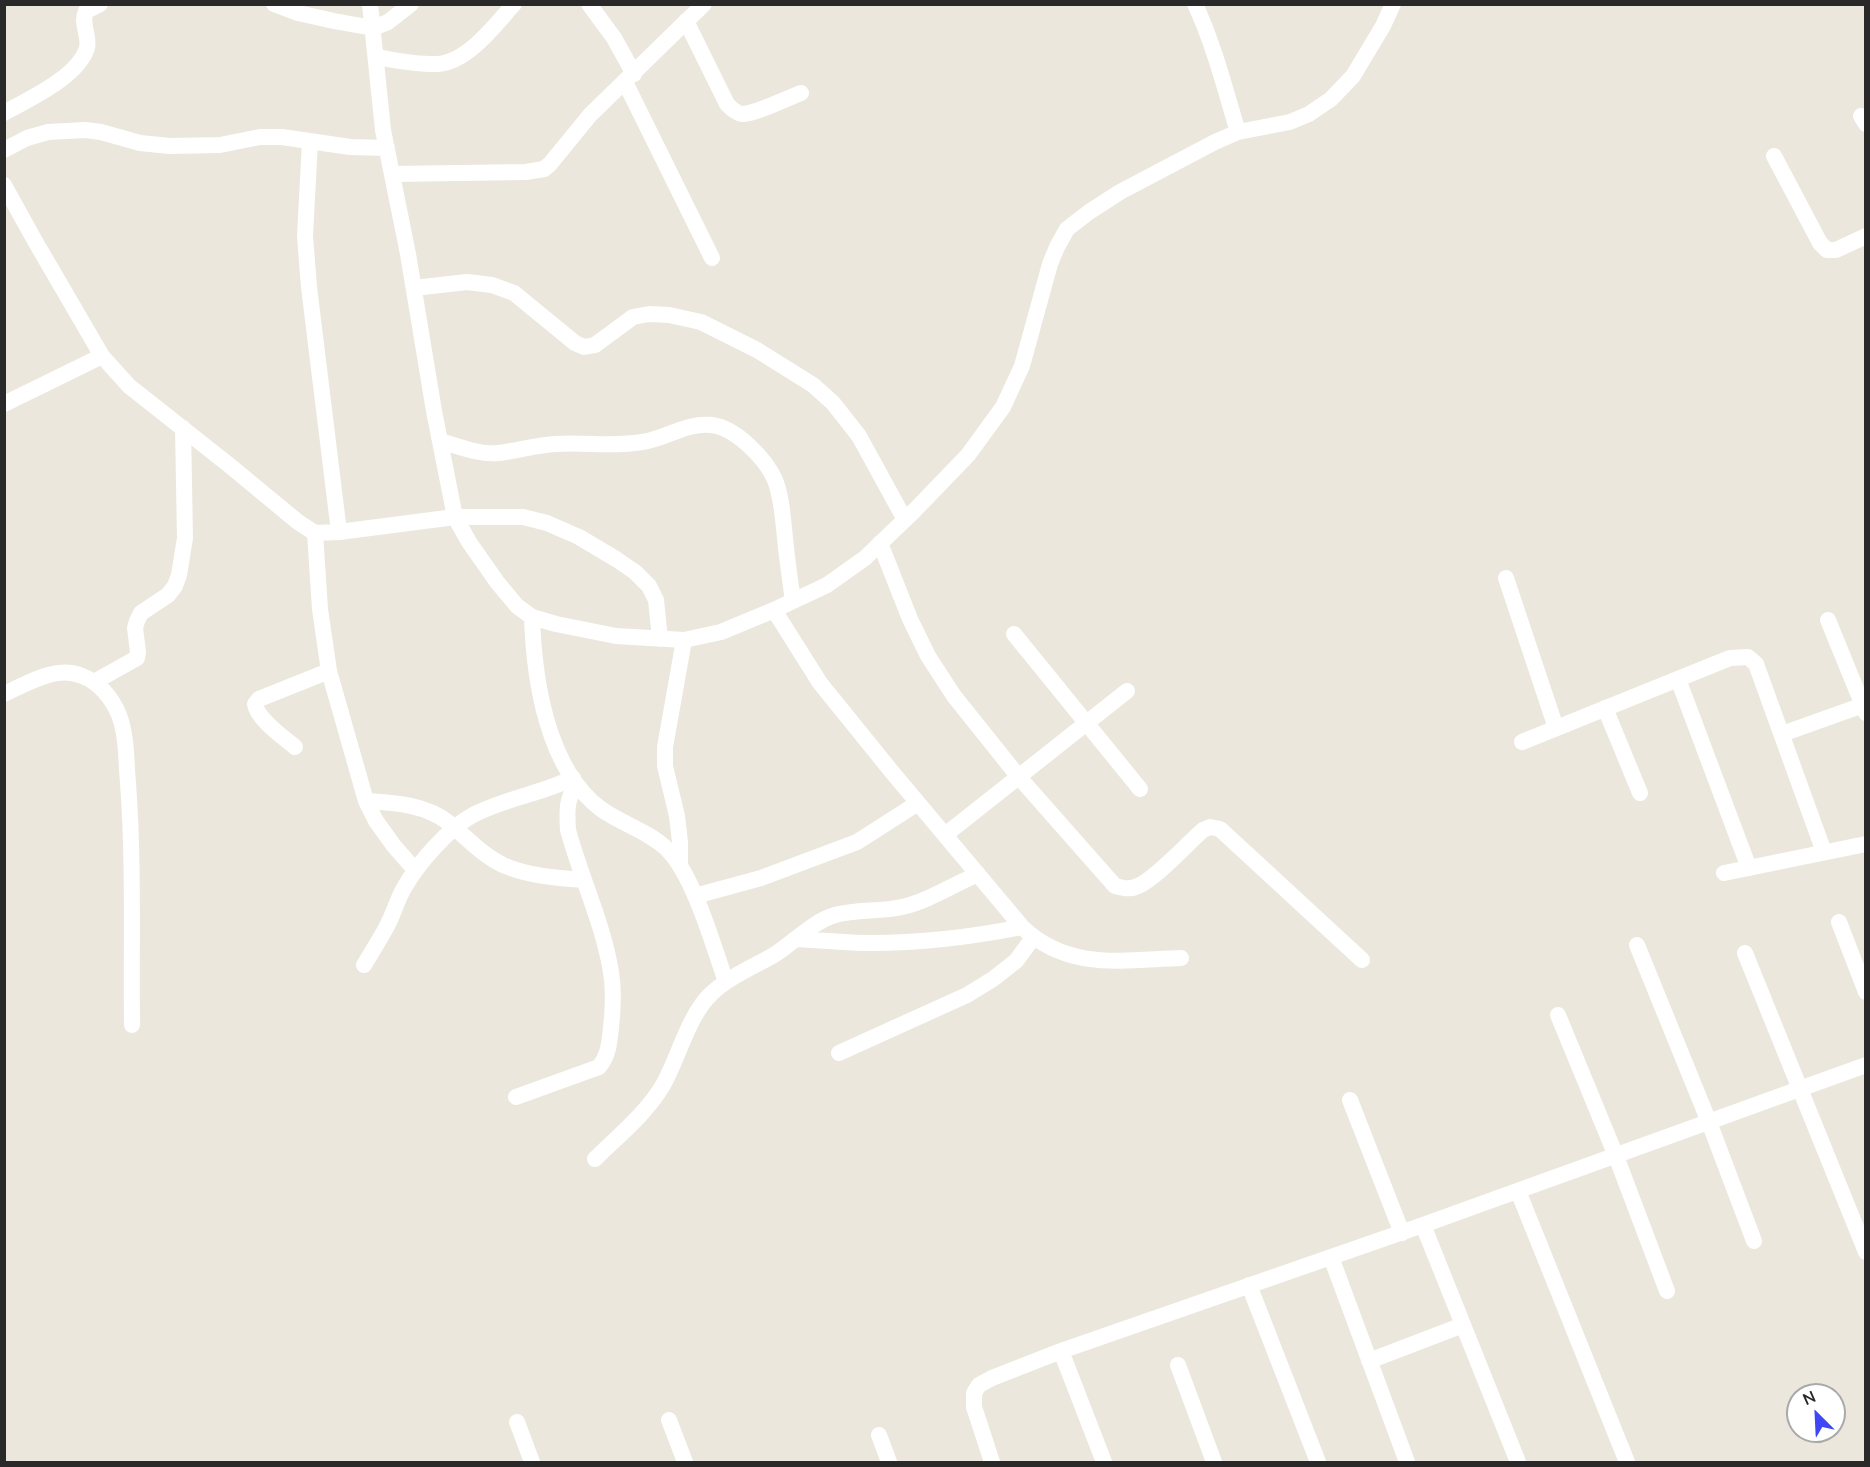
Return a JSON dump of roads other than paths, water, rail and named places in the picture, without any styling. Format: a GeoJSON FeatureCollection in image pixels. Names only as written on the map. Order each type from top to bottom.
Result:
{"type":"FeatureCollection","features":[{"type":"Feature","properties":{"kind":"street"},"geometry":{"type":"LineString","coordinates":[[4,113],[58,81],[73,69],[82,57],[88,42],[84,22],[86,11],[100,4]]}},
{"type":"Feature","properties":{"kind":"street"},"geometry":{"type":"LineString","coordinates":[[274,4],[307,15],[372,28],[388,22],[411,4]]}},
{"type":"Feature","properties":{"kind":"street"},"geometry":{"type":"LineString","coordinates":[[370,4],[383,130],[455,516],[469,543],[497,582],[517,606],[532,617],[616,636],[684,640],[721,632],[774,610],[826,585],[865,558],[968,455],[1003,407],[1022,366],[1050,264],[1067,229],[1120,192],[1238,132],[1290,122],[1309,114],[1331,99],[1353,76],[1383,26],[1393,4]]}},
{"type":"Feature","properties":{"kind":"street"},"geometry":{"type":"LineString","coordinates":[[375,57],[437,64],[448,62],[462,56],[477,44],[514,4]]}},
{"type":"Feature","properties":{"kind":"street"},"geometry":{"type":"LineString","coordinates":[[590,4],[614,38],[629,78],[712,258]]}},
{"type":"Feature","properties":{"kind":"street"},"geometry":{"type":"LineString","coordinates":[[392,174],[526,172],[544,169],[590,115],[704,4]]}},
{"type":"Feature","properties":{"kind":"street"},"geometry":{"type":"LineString","coordinates":[[1195,4],[1238,132]]}},
{"type":"Feature","properties":{"kind":"street"},"geometry":{"type":"LineString","coordinates":[[686,21],[726,104],[733,110],[741,114],[755,111],[801,93]]}},
{"type":"Feature","properties":{"kind":"street"},"geometry":{"type":"LineString","coordinates":[[4,150],[27,138],[66,130],[101,132],[140,143],[170,146],[220,145],[260,137],[282,137],[350,147],[387,148]]}},
{"type":"Feature","properties":{"kind":"street"},"geometry":{"type":"LineString","coordinates":[[310,141],[305,236],[309,287],[339,532]]}},
{"type":"Feature","properties":{"kind":"street"},"geometry":{"type":"LineString","coordinates":[[1774,156],[1820,243],[1827,250],[1836,250],[1866,236]]}},
{"type":"Feature","properties":{"kind":"street"},"geometry":{"type":"LineString","coordinates":[[4,184],[102,356],[129,386],[298,522],[315,532],[339,532],[455,516],[524,517],[539,521],[579,537],[616,558],[635,572],[649,586],[656,600],[660,639]]}},
{"type":"Feature","properties":{"kind":"street"},"geometry":{"type":"LineString","coordinates":[[414,288],[467,282],[492,285],[514,293],[575,343],[584,347],[595,345],[633,317],[649,314],[669,315],[701,322],[757,350],[813,385],[833,403],[859,436],[905,520]]}},
{"type":"Feature","properties":{"kind":"street"},"geometry":{"type":"LineString","coordinates":[[4,404],[102,356]]}},
{"type":"Feature","properties":{"kind":"street"},"geometry":{"type":"LineString","coordinates":[[440,441],[484,453],[498,453],[558,444],[621,445],[645,442],[695,426],[714,425],[731,433],[755,450],[767,465],[775,482],[782,510],[793,601]]}},
{"type":"Feature","properties":{"kind":"street"},"geometry":{"type":"LineString","coordinates":[[94,682],[137,658],[135,628],[141,613],[168,594],[175,586],[179,576],[185,537],[183,428]]}},
{"type":"Feature","properties":{"kind":"street"},"geometry":{"type":"LineString","coordinates":[[315,532],[320,609],[329,671],[366,801],[376,821],[415,870]]}},
{"type":"Feature","properties":{"kind":"street"},"geometry":{"type":"LineString","coordinates":[[880,543],[910,619],[928,656],[954,696],[1018,776],[1115,886],[1127,889],[1139,886],[1203,830],[1210,827],[1220,829],[1362,960]]}},
{"type":"Feature","properties":{"kind":"street"},"geometry":{"type":"LineString","coordinates":[[1506,578],[1556,728]]}},
{"type":"Feature","properties":{"kind":"street"},"geometry":{"type":"LineString","coordinates":[[774,610],[820,683],[1027,933],[1065,955],[1096,960],[1181,958]]}},
{"type":"Feature","properties":{"kind":"street"},"geometry":{"type":"LineString","coordinates":[[532,617],[538,686],[554,741],[574,782],[586,797],[602,810],[652,837],[680,866],[695,896],[726,982]]}},
{"type":"Feature","properties":{"kind":"street"},"geometry":{"type":"LineString","coordinates":[[1782,734],[1864,708],[1828,620]]}},
{"type":"Feature","properties":{"kind":"street"},"geometry":{"type":"LineString","coordinates":[[1014,633],[1140,789]]}},
{"type":"Feature","properties":{"kind":"street"},"geometry":{"type":"LineString","coordinates":[[680,866],[677,816],[665,766],[665,747],[684,640]]}},
{"type":"Feature","properties":{"kind":"street"},"geometry":{"type":"LineString","coordinates":[[1522,742],[1730,658],[1748,657],[1756,664],[1824,852]]}},
{"type":"Feature","properties":{"kind":"street"},"geometry":{"type":"LineString","coordinates":[[295,747],[261,718],[255,705],[259,699],[329,671]]}},
{"type":"Feature","properties":{"kind":"street"},"geometry":{"type":"LineString","coordinates":[[4,694],[47,675],[64,673],[81,675],[94,682],[108,695],[119,715],[125,743],[130,809],[132,1025]]}},
{"type":"Feature","properties":{"kind":"street"},"geometry":{"type":"LineString","coordinates":[[1678,679],[1749,868]]}},
{"type":"Feature","properties":{"kind":"street"},"geometry":{"type":"LineString","coordinates":[[945,835],[1127,691]]}},
{"type":"Feature","properties":{"kind":"street"},"geometry":{"type":"LineString","coordinates":[[1605,708],[1640,793]]}},
{"type":"Feature","properties":{"kind":"street"},"geometry":{"type":"LineString","coordinates":[[364,965],[387,926],[403,889],[415,870],[454,828],[472,816],[502,802],[574,782]]}},
{"type":"Feature","properties":{"kind":"street"},"geometry":{"type":"LineString","coordinates":[[516,1097],[598,1067],[606,1058],[609,1049],[613,1006],[611,974],[606,948],[568,830],[567,810],[574,782]]}},
{"type":"Feature","properties":{"kind":"street"},"geometry":{"type":"LineString","coordinates":[[366,801],[400,803],[421,808],[447,821],[480,851],[502,864],[554,878],[584,880]]}},
{"type":"Feature","properties":{"kind":"street"},"geometry":{"type":"LineString","coordinates":[[695,896],[761,878],[857,842],[918,803]]}},
{"type":"Feature","properties":{"kind":"street"},"geometry":{"type":"LineString","coordinates":[[1724,873],[1866,844]]}},
{"type":"Feature","properties":{"kind":"street"},"geometry":{"type":"LineString","coordinates":[[595,1159],[649,1105],[662,1088],[691,1024],[711,993],[775,954],[819,922],[834,915],[903,907],[917,903],[978,874]]}},
{"type":"Feature","properties":{"kind":"street"},"geometry":{"type":"LineString","coordinates":[[1839,922],[1866,992]]}},
{"type":"Feature","properties":{"kind":"street"},"geometry":{"type":"LineString","coordinates":[[796,939],[870,943],[1027,933]]}},
{"type":"Feature","properties":{"kind":"street"},"geometry":{"type":"LineString","coordinates":[[839,1053],[967,995],[993,980],[1016,961],[1027,933]]}},
{"type":"Feature","properties":{"kind":"street"},"geometry":{"type":"LineString","coordinates":[[1637,945],[1709,1122],[1754,1241]]}},
{"type":"Feature","properties":{"kind":"street"},"geometry":{"type":"LineString","coordinates":[[1745,953],[1866,1252]]}},
{"type":"Feature","properties":{"kind":"street"},"geometry":{"type":"LineString","coordinates":[[1558,1015],[1616,1156],[1667,1291]]}},
{"type":"Feature","properties":{"kind":"street"},"geometry":{"type":"LineString","coordinates":[[992,1462],[974,1407],[974,1393],[980,1385],[993,1378],[1061,1351],[1402,1233],[1866,1065]]}},
{"type":"Feature","properties":{"kind":"street"},"geometry":{"type":"LineString","coordinates":[[1350,1100],[1402,1233]]}},
{"type":"Feature","properties":{"kind":"street"},"geometry":{"type":"LineString","coordinates":[[1518,1191],[1627,1462]]}},
{"type":"Feature","properties":{"kind":"street"},"geometry":{"type":"LineString","coordinates":[[1423,1225],[1518,1462]]}},
{"type":"Feature","properties":{"kind":"street"},"geometry":{"type":"LineString","coordinates":[[1330,1257],[1407,1462]]}},
{"type":"Feature","properties":{"kind":"street"},"geometry":{"type":"LineString","coordinates":[[1249,1285],[1318,1462]]}},
{"type":"Feature","properties":{"kind":"street"},"geometry":{"type":"LineString","coordinates":[[1369,1361],[1463,1325]]}},
{"type":"Feature","properties":{"kind":"street"},"geometry":{"type":"LineString","coordinates":[[1061,1351],[1104,1462]]}},
{"type":"Feature","properties":{"kind":"street"},"geometry":{"type":"LineString","coordinates":[[1178,1365],[1214,1462]]}},
{"type":"Feature","properties":{"kind":"street"},"geometry":{"type":"LineString","coordinates":[[669,1420],[685,1462]]}},
{"type":"Feature","properties":{"kind":"street"},"geometry":{"type":"LineString","coordinates":[[517,1422],[532,1462]]}},
{"type":"Feature","properties":{"kind":"street"},"geometry":{"type":"LineString","coordinates":[[879,1435],[889,1462]]}}]}
